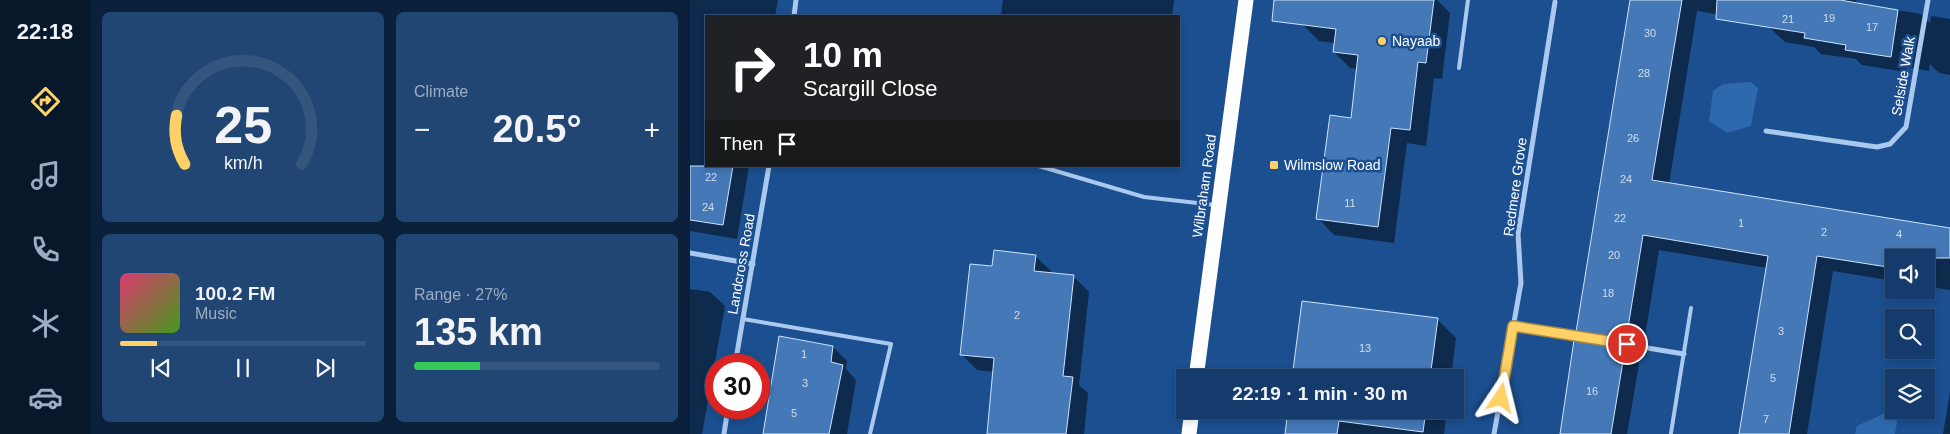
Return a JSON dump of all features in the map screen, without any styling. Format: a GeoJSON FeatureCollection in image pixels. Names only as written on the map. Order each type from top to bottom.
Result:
{"type":"FeatureCollection","features":[{"type":"Feature","properties":{"kind":"highway","name":"Wilbraham Road"},"geometry":{"type":"LineString","coordinates":[[1197,369],[1217,206],[1246,0]]}},
{"type":"Feature","properties":{"kind":"highway"},"geometry":{"type":"LineString","coordinates":[[1189,434],[1191,419]]}},
{"type":"Feature","properties":{"kind":"street"},"geometry":{"type":"LineString","coordinates":[[794,15],[796,0]]}},
{"type":"Feature","properties":{"kind":"street","name":"Selside Walk"},"geometry":{"type":"LineString","coordinates":[[1766,131],[1877,147],[1890,144],[1906,127],[1928,0]]}},
{"type":"Feature","properties":{"kind":"street","name":"Redmere Grove"},"geometry":{"type":"LineString","coordinates":[[1494,434],[1521,283],[1518,234],[1555,2]]}},
{"type":"Feature","properties":{"kind":"street","name":"Landcross Road"},"geometry":{"type":"LineString","coordinates":[[737,354],[769,167]]}},
{"type":"Feature","properties":{"kind":"street"},"geometry":{"type":"LineString","coordinates":[[690,253],[753,264]]}},
{"type":"Feature","properties":{"kind":"street"},"geometry":{"type":"LineString","coordinates":[[1513,326],[1684,354]]}},
{"type":"Feature","properties":{"kind":"street"},"geometry":{"type":"LineString","coordinates":[[724,434],[726,419]]}},
{"type":"Feature","properties":{"kind":"lane"},"geometry":{"type":"LineString","coordinates":[[1459,68],[1468,0]]}},
{"type":"Feature","properties":{"kind":"lane"},"geometry":{"type":"LineString","coordinates":[[1042,167],[1144,197],[1217,206]]}},
{"type":"Feature","properties":{"kind":"lane"},"geometry":{"type":"LineString","coordinates":[[1671,433],[1690,308]]}},
{"type":"Feature","properties":{"kind":"lane"},"geometry":{"type":"LineString","coordinates":[[743,319],[891,344],[870,434]]}},
{"type":"Feature","properties":{"kind":"shaded area"},"geometry":{"type":"Polygon","coordinates":[[[1751,82],[1758,88],[1751,126],[1727,133],[1709,121],[1713,91],[1723,84],[1751,82]]]}},
{"type":"Feature","properties":{"kind":"shaded area"},"geometry":{"type":"Polygon","coordinates":[[[1885,413],[1885,419],[1898,419],[1895,434],[1855,434],[1857,426],[1885,413]]]}},
{"type":"Feature","properties":{"kind":"building"},"geometry":{"type":"Polygon","coordinates":[[[1274,0],[1434,0],[1426,63],[1418,62],[1410,130],[1391,128],[1378,227],[1316,219],[1330,115],[1351,118],[1358,55],[1333,52],[1336,29],[1272,21],[1274,0]]]}},
{"type":"Feature","properties":{"kind":"building"},"geometry":{"type":"Polygon","coordinates":[[[1630,0],[1682,0],[1652,180],[1950,228],[1950,258],[1935,258],[1935,249],[1885,249],[1885,267],[1817,256],[1789,434],[1739,434],[1768,256],[1643,235],[1626,340],[1576,332],[1630,0]]]}},
{"type":"Feature","properties":{"kind":"building"},"geometry":{"type":"Polygon","coordinates":[[[1717,0],[1840,0],[1898,10],[1891,57],[1845,50],[1846,45],[1804,38],[1805,33],[1716,19],[1717,0]]]}},
{"type":"Feature","properties":{"kind":"building"},"geometry":{"type":"Polygon","coordinates":[[[690,166],[733,167],[723,225],[690,220],[690,166]]]}},
{"type":"Feature","properties":{"kind":"building"},"geometry":{"type":"Polygon","coordinates":[[[994,250],[1036,255],[1034,271],[1074,275],[1063,376],[1073,377],[1066,434],[987,434],[994,358],[960,355],[970,264],[992,266],[994,250]]]}},
{"type":"Feature","properties":{"kind":"building"},"geometry":{"type":"Polygon","coordinates":[[[1302,301],[1438,318],[1431,369],[1293,369],[1302,301]]]}},
{"type":"Feature","properties":{"kind":"building"},"geometry":{"type":"Polygon","coordinates":[[[779,336],[833,346],[831,362],[843,365],[829,434],[763,434],[765,419],[770,419],[770,391],[779,336]]]}},
{"type":"Feature","properties":{"kind":"building"},"geometry":{"type":"Polygon","coordinates":[[[1574,340],[1625,349],[1611,434],[1560,434],[1574,340]]]}},
{"type":"Feature","properties":{"kind":"building"},"geometry":{"type":"Polygon","coordinates":[[[1287,419],[1425,419],[1423,432],[1339,421],[1337,434],[1285,434],[1287,419]]]}},
{"type":"Feature","properties":{"kind":"place","name":"Nayaab"},"geometry":{"type":"Point","coordinates":[1382,41]}},
{"type":"Feature","properties":{"kind":"place","name":"Wilmslow Road"},"geometry":{"type":"Point","coordinates":[1274,165]}},
{"type":"Feature","properties":{"kind":"route"},"geometry":{"type":"LineString","coordinates":[[1501,398],[1513,326],[1627,344]]}}]}
